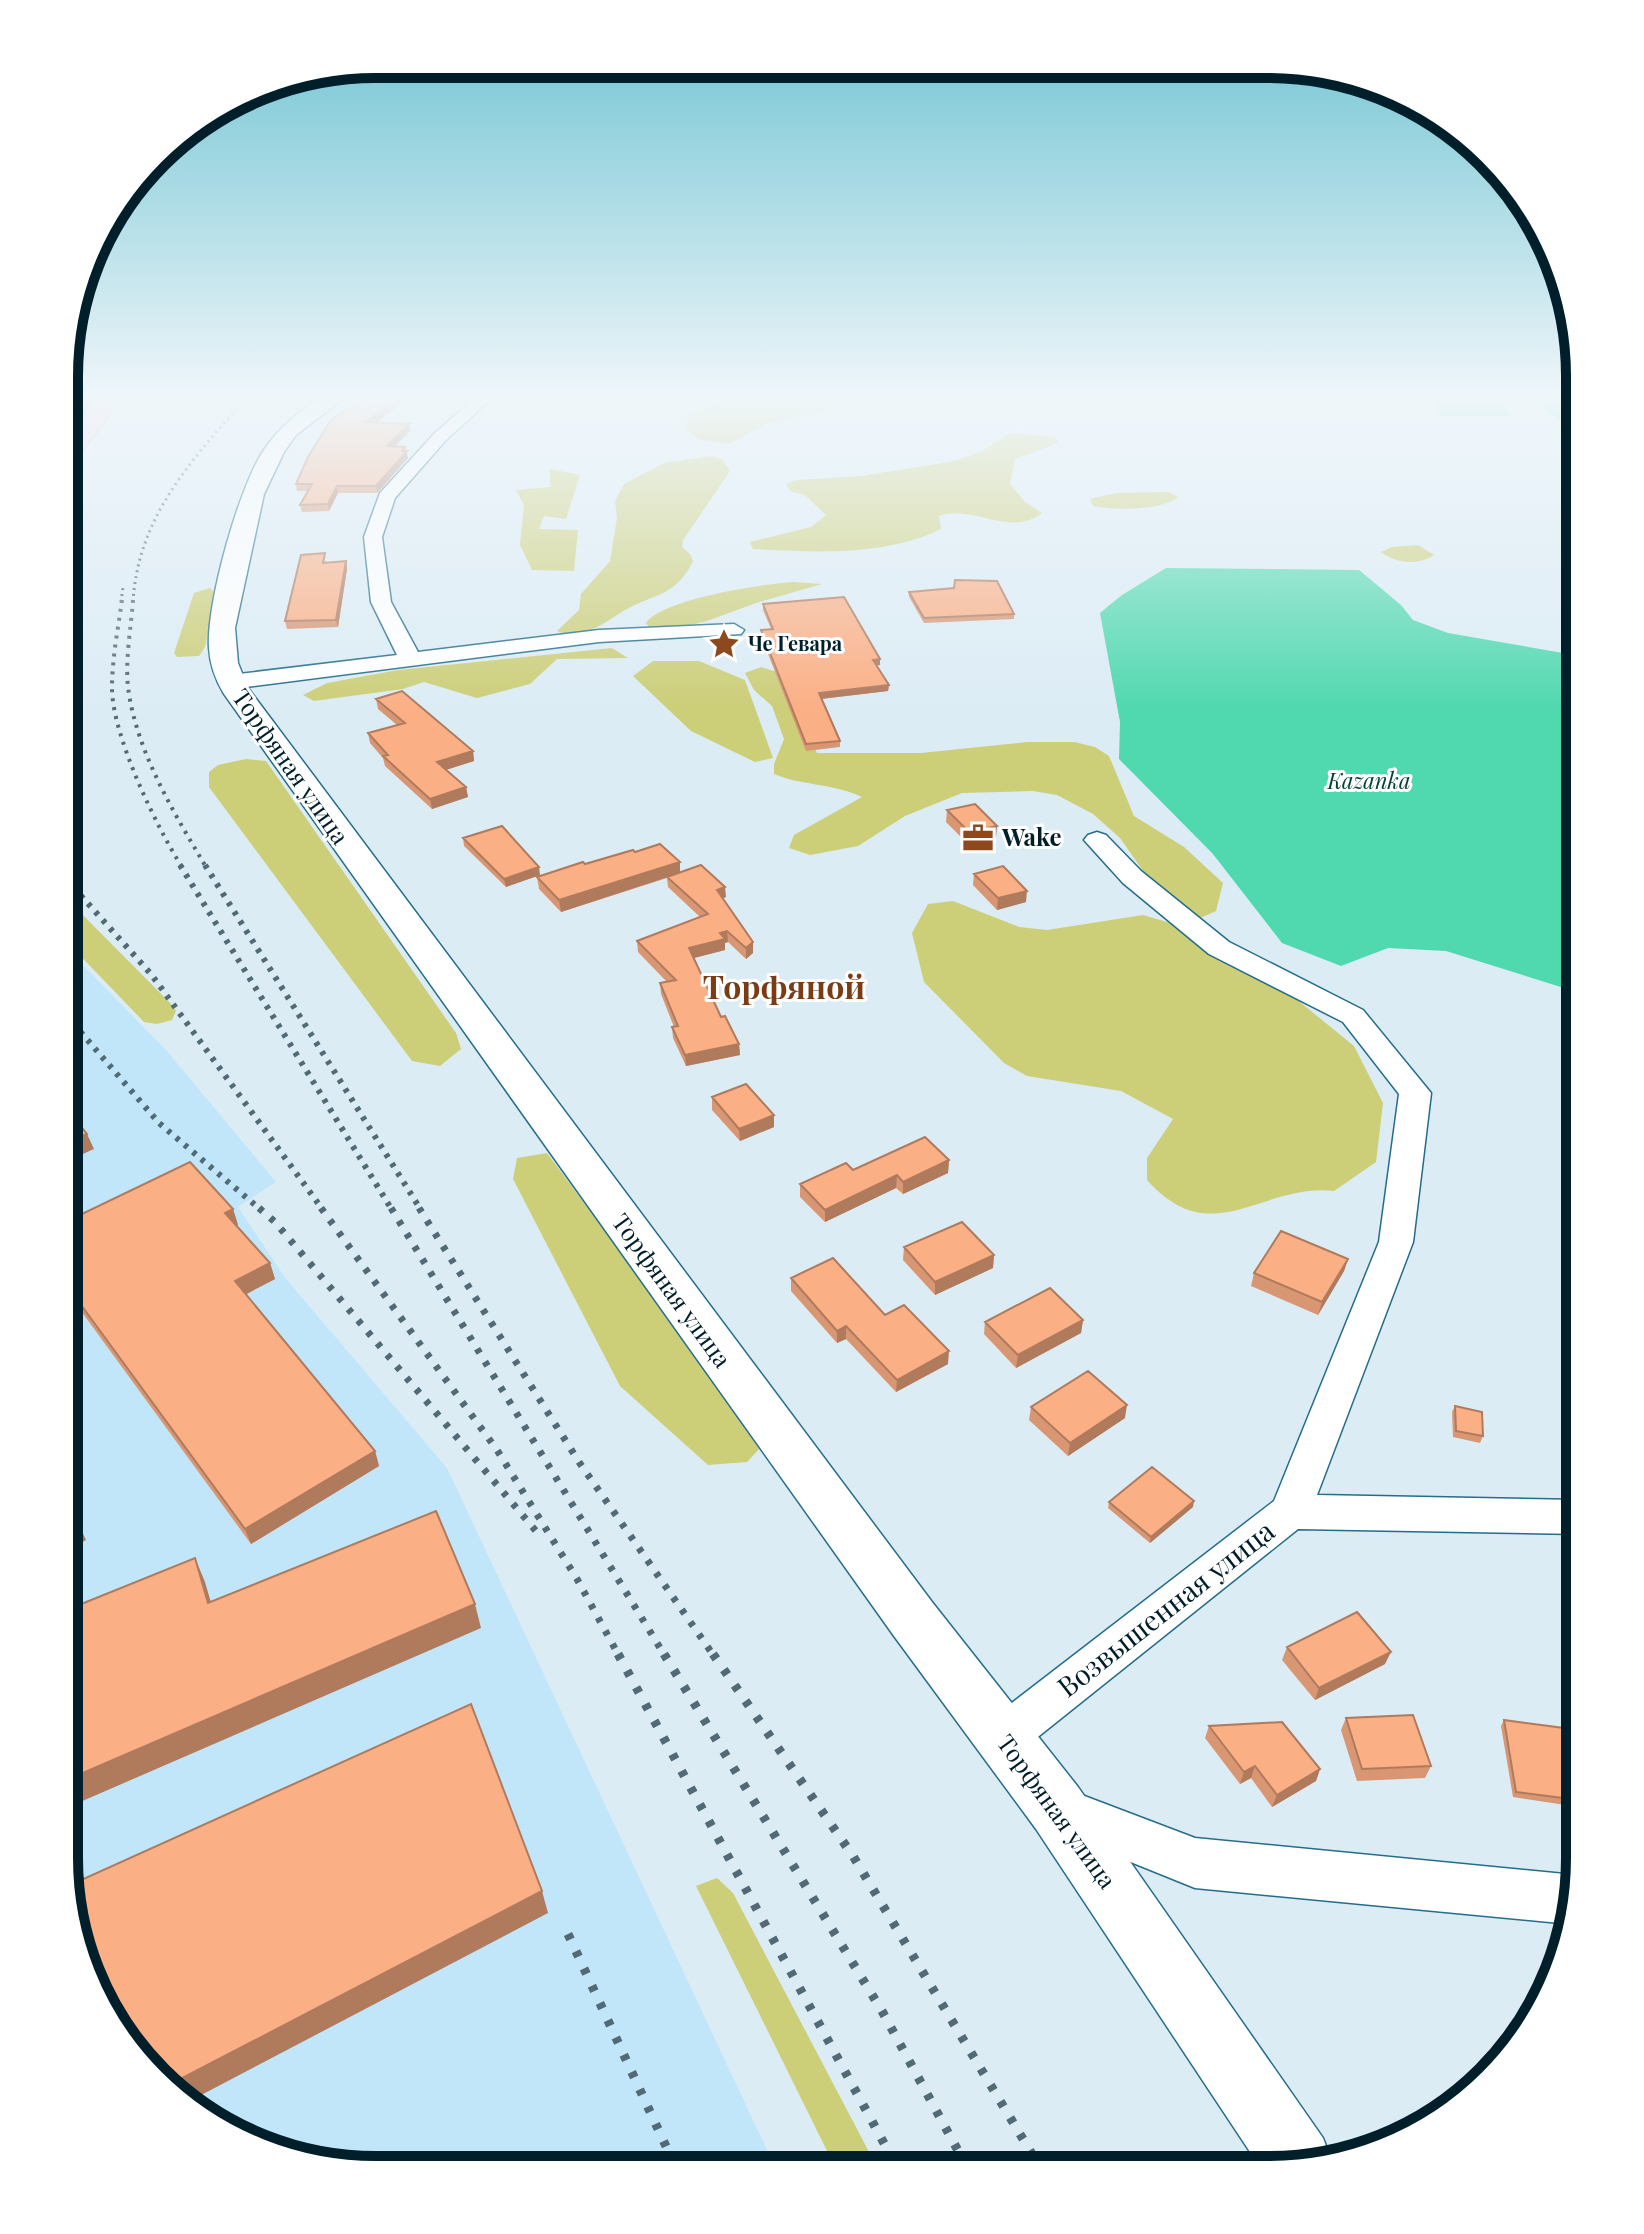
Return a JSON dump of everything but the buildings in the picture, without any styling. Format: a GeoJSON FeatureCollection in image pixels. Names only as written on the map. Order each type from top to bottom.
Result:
{"type":"FeatureCollection","features":[{"type":"Feature","properties":{"kind":"street","name":"Торфяная улица"},"geometry":{"type":"LineString","coordinates":[[249,502],[221,626],[223,660],[230,682],[477,1029],[903,1607],[1057,1808],[1292,2155]]}},
{"type":"Feature","properties":{"kind":"street"},"geometry":{"type":"LineString","coordinates":[[384,502],[373,537],[381,602],[411,660]]}},
{"type":"Feature","properties":{"kind":"street"},"geometry":{"type":"LineString","coordinates":[[230,682],[599,636],[734,630]]}},
{"type":"Feature","properties":{"kind":"street"},"geometry":{"type":"LineString","coordinates":[[1097,840],[1132,877],[1219,948],[1353,1016],[1415,1093],[1396,1242],[1290,1512]]}},
{"type":"Feature","properties":{"kind":"street","name":"Возвышенная улица"},"geometry":{"type":"LineString","coordinates":[[1003,1737],[1290,1512],[1566,1517]]}},
{"type":"Feature","properties":{"kind":"street"},"geometry":{"type":"LineString","coordinates":[[1057,1808],[1195,1863],[1563,1899]]}},
{"type":"Feature","properties":{"kind":"shaded area"},"geometry":{"type":"Polygon","coordinates":[[[523,502],[571,502],[566,519],[544,516],[539,529],[578,530],[574,571],[532,570],[520,545],[523,502]]]}},
{"type":"Feature","properties":{"kind":"shaded area"},"geometry":{"type":"Polygon","coordinates":[[[615,502],[709,502],[683,540],[682,547],[693,561],[680,581],[594,629],[576,634],[557,631],[579,610],[581,594],[610,561],[617,518],[615,502]]]}},
{"type":"Feature","properties":{"kind":"shaded area"},"geometry":{"type":"Polygon","coordinates":[[[813,502],[1025,502],[1042,513],[1030,520],[1004,522],[952,513],[939,516],[941,529],[919,538],[849,551],[753,549],[750,542],[811,527],[826,515],[813,502]]]}},
{"type":"Feature","properties":{"kind":"shaded area"},"geometry":{"type":"Polygon","coordinates":[[[1091,502],[1170,502],[1137,508],[1093,506],[1091,502]]]}},
{"type":"Feature","properties":{"kind":"shaded area"},"geometry":{"type":"Polygon","coordinates":[[[1418,545],[1434,555],[1421,561],[1407,562],[1381,552],[1392,547],[1418,545]]]}},
{"type":"Feature","properties":{"kind":"shaded area"},"geometry":{"type":"Polygon","coordinates":[[[793,582],[822,584],[678,628],[649,627],[646,623],[656,614],[692,600],[793,582]]]}},
{"type":"Feature","properties":{"kind":"shaded area"},"geometry":{"type":"Polygon","coordinates":[[[210,588],[216,594],[205,647],[199,656],[177,657],[174,653],[194,593],[210,588]]]}},
{"type":"Feature","properties":{"kind":"shaded area"},"geometry":{"type":"Polygon","coordinates":[[[612,648],[628,658],[557,659],[530,684],[477,698],[424,682],[403,689],[314,701],[303,695],[327,683],[398,670],[612,648]]]}},
{"type":"Feature","properties":{"kind":"shaded area"},"geometry":{"type":"Polygon","coordinates":[[[653,661],[699,661],[745,680],[773,758],[755,762],[691,731],[633,676],[653,661]]]}},
{"type":"Feature","properties":{"kind":"shaded area"},"geometry":{"type":"Polygon","coordinates":[[[761,667],[777,672],[817,753],[921,753],[1028,742],[1074,742],[1095,747],[1109,756],[1134,816],[1184,847],[1223,883],[1216,911],[1196,920],[1157,891],[1120,838],[1093,814],[1057,795],[1033,791],[962,793],[905,816],[858,846],[810,855],[789,848],[794,835],[862,797],[774,774],[774,764],[784,739],[772,706],[754,690],[745,673],[761,667]]]}},
{"type":"Feature","properties":{"kind":"shaded area"},"geometry":{"type":"Polygon","coordinates":[[[246,759],[266,761],[456,1033],[461,1049],[440,1066],[412,1061],[209,787],[209,772],[218,765],[246,759]]]}},
{"type":"Feature","properties":{"kind":"shaded area"},"geometry":{"type":"Polygon","coordinates":[[[953,901],[1019,927],[1047,930],[1143,915],[1167,922],[1295,998],[1354,1046],[1383,1103],[1376,1162],[1334,1191],[1308,1191],[1238,1210],[1215,1213],[1193,1211],[1171,1201],[1147,1180],[1147,1158],[1173,1119],[1121,1091],[1027,1076],[1004,1063],[924,982],[912,933],[928,904],[953,901]]]}},
{"type":"Feature","properties":{"kind":"shaded area"},"geometry":{"type":"Polygon","coordinates":[[[78,910],[176,1011],[172,1020],[157,1024],[144,1022],[78,953],[78,910]]]}},
{"type":"Feature","properties":{"kind":"shaded area"},"geometry":{"type":"Polygon","coordinates":[[[78,960],[165,1049],[276,1182],[238,1207],[286,1279],[447,1468],[770,2156],[376,2156],[299,2146],[244,2125],[194,2095],[139,2040],[118,2007],[88,1935],[78,1858],[78,960]]]}},
{"type":"Feature","properties":{"kind":"shaded area"},"geometry":{"type":"Polygon","coordinates":[[[547,1153],[746,1421],[759,1449],[747,1462],[708,1465],[620,1386],[513,1179],[517,1158],[547,1153]]]}},
{"type":"Feature","properties":{"kind":"shaded area"},"geometry":{"type":"Polygon","coordinates":[[[717,1878],[733,1893],[871,2156],[830,2156],[696,1886],[717,1878]]]}},
{"type":"Feature","properties":{"kind":"water","name":"Kazanka"},"geometry":{"type":"Polygon","coordinates":[[[1166,568],[1359,570],[1401,605],[1413,620],[1448,633],[1566,654],[1566,989],[1446,951],[1388,948],[1341,966],[1282,943],[1213,854],[1119,759],[1120,722],[1100,613],[1122,595],[1166,568]]]}},
{"type":"Feature","properties":{"kind":"railway"},"geometry":{"type":"LineString","coordinates":[[133,602],[145,543],[165,502]]}},
{"type":"Feature","properties":{"kind":"railway"},"geometry":{"type":"LineString","coordinates":[[121,602],[123,587]]}},
{"type":"Feature","properties":{"kind":"railway"},"geometry":{"type":"LineString","coordinates":[[122,600],[113,666],[114,708],[137,780],[182,867]]}},
{"type":"Feature","properties":{"kind":"railway"},"geometry":{"type":"LineString","coordinates":[[133,600],[127,666],[132,711],[158,781],[206,867]]}},
{"type":"Feature","properties":{"kind":"railway"},"geometry":{"type":"LineString","coordinates":[[180,865],[392,1210]]}},
{"type":"Feature","properties":{"kind":"railway"},"geometry":{"type":"LineString","coordinates":[[205,865],[421,1210]]}},
{"type":"Feature","properties":{"kind":"railway"},"geometry":{"type":"LineString","coordinates":[[78,892],[151,974],[323,1210]]}},
{"type":"Feature","properties":{"kind":"railway"},"geometry":{"type":"LineString","coordinates":[[78,1029],[159,1123],[261,1210]]}},
{"type":"Feature","properties":{"kind":"railway"},"geometry":{"type":"LineString","coordinates":[[259,1208],[275,1222],[541,1537]]}},
{"type":"Feature","properties":{"kind":"railway"},"geometry":{"type":"LineString","coordinates":[[321,1208],[497,1450],[577,1579],[619,1656]]}},
{"type":"Feature","properties":{"kind":"railway"},"geometry":{"type":"LineString","coordinates":[[391,1208],[665,1656]]}},
{"type":"Feature","properties":{"kind":"railway"},"geometry":{"type":"LineString","coordinates":[[419,1208],[579,1462],[714,1656]]}},
{"type":"Feature","properties":{"kind":"railway"},"geometry":{"type":"LineString","coordinates":[[618,1654],[891,2156]]}},
{"type":"Feature","properties":{"kind":"railway"},"geometry":{"type":"LineString","coordinates":[[664,1654],[882,2011],[961,2156]]}},
{"type":"Feature","properties":{"kind":"railway"},"geometry":{"type":"LineString","coordinates":[[713,1654],[853,1856],[1033,2156]]}},
{"type":"Feature","properties":{"kind":"railway"},"geometry":{"type":"LineString","coordinates":[[568,1934],[670,2156]]}},
{"type":"Feature","properties":{"kind":"place","name":"Че Гевара"},"geometry":{"type":"Point","coordinates":[724,644]}},
{"type":"Feature","properties":{"kind":"place","name":"Wake"},"geometry":{"type":"Point","coordinates":[978,838]}},
{"type":"Feature","properties":{"kind":"district","name":"Торфяной"},"geometry":{"type":"Point","coordinates":[784,988]}}]}
